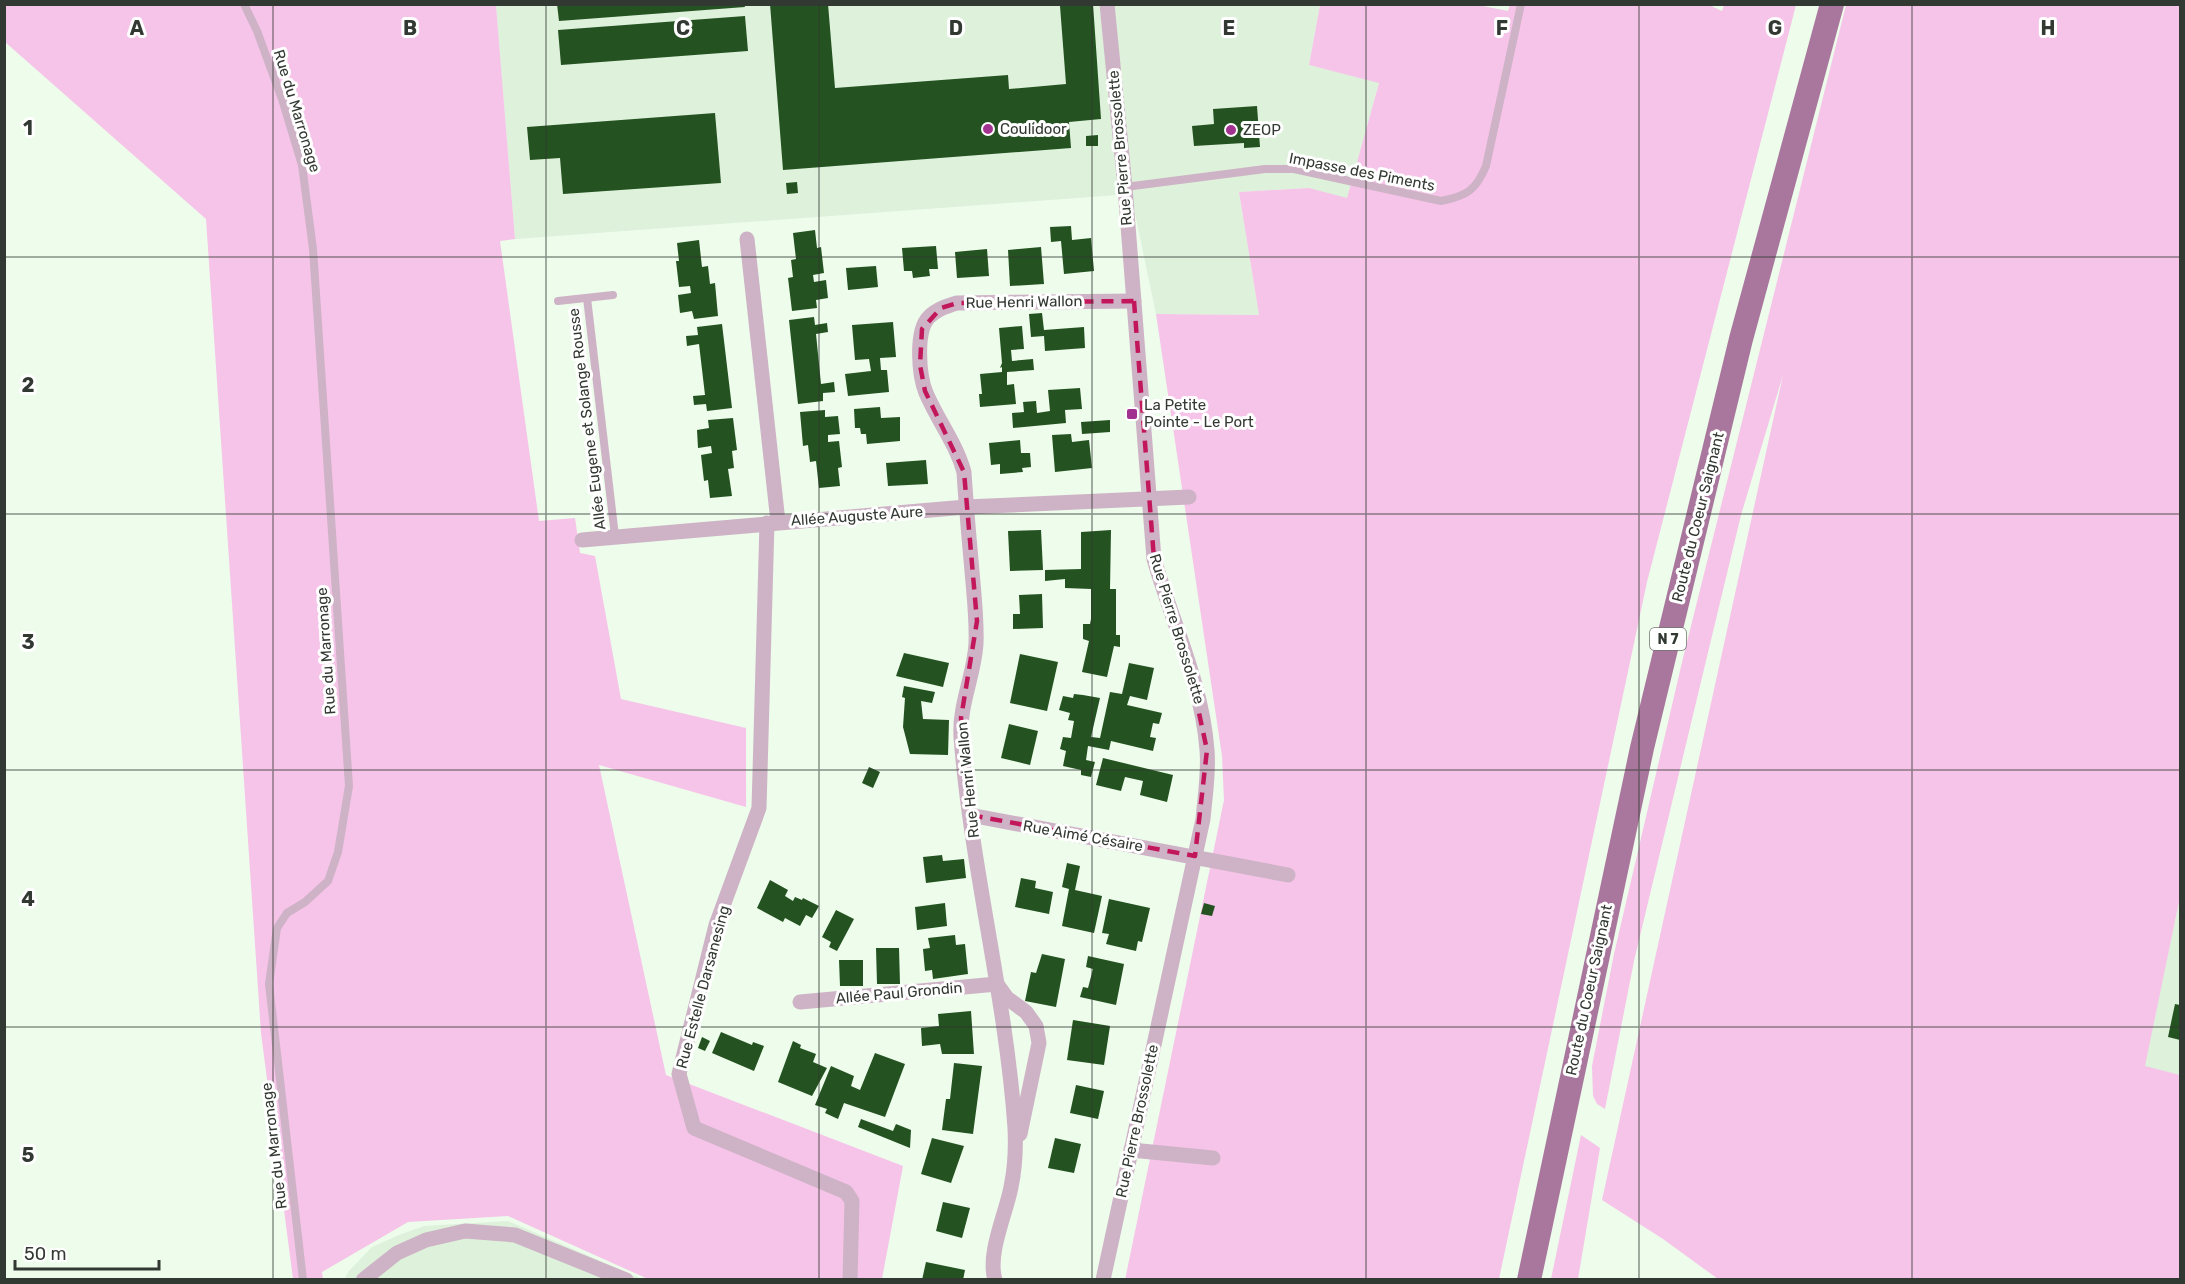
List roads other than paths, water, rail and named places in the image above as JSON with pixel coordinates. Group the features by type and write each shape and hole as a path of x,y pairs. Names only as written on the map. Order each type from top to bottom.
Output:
{"main road":[{"name":"Route du Coeur Saignant","path":"1529,1280 1566,1097 1647,726 1741,339 1832,4"}],"street":[{"name":"Rue Pierre Brossolette","path":"1103,1280 1203,819 1207,781 1207,750 1202,708 1154,559 1125,187 1107,4"},
{"name":"Allée Auguste Aure","path":"747,239 772,522 966,507 1189,497"},
{"name":"Rue Henri Wallon","path":"995,1280 992,1262 1011,1188 1015,1157 1015,1129 997,984 970,815 961,718 963,701 972,671 976,621 964,472 960,456 925,390 920,365 920,342 922,329 928,318 942,308 957,303 1134,301"},
{"path":"582,540 772,522"},
{"name":"Rue Estelle Darsanesing","path":"772,522 759,808 716,926 679,1074 694,1128 846,1192 852,1200 850,1280"},
{"name":"Rue Aimé Césaire","path":"970,815 1288,875"},
{"path":"997,984 1007,998 1026,1012 1036,1026 1039,1043 1015,1157"},
{"name":"Allée Paul Grondin","path":"800,1002 997,984"},
{"path":"1131,1150 1213,1158"},
{"path":"363,1280 398,1253 426,1240 465,1231 515,1234 626,1280"}],"lane":[{"name":"Rue du Marronage","path":"244,4 257,31 282,99 302,165 314,249 348,786 338,852 328,881 306,902 287,913 277,928 269,984 303,1280"},
{"name":"Impasse des Piments","path":"1125,187 1265,169 1294,169 1442,201 1457,198 1470,191 1480,181 1486,166 1521,4"},
{"name":"Allée Eugene et Solange Rousse","path":"558,301 613,295"},
{"name":"Allée Eugene et Solange Rousse","path":"586,298 615,536"}],"place":[{"name":"Coulidoor","path":"988,129"},
{"name":"ZEOP","path":"1231,130"},
{"name":"La Petite Pointe - Le Port","path":"1132,414"}]}
